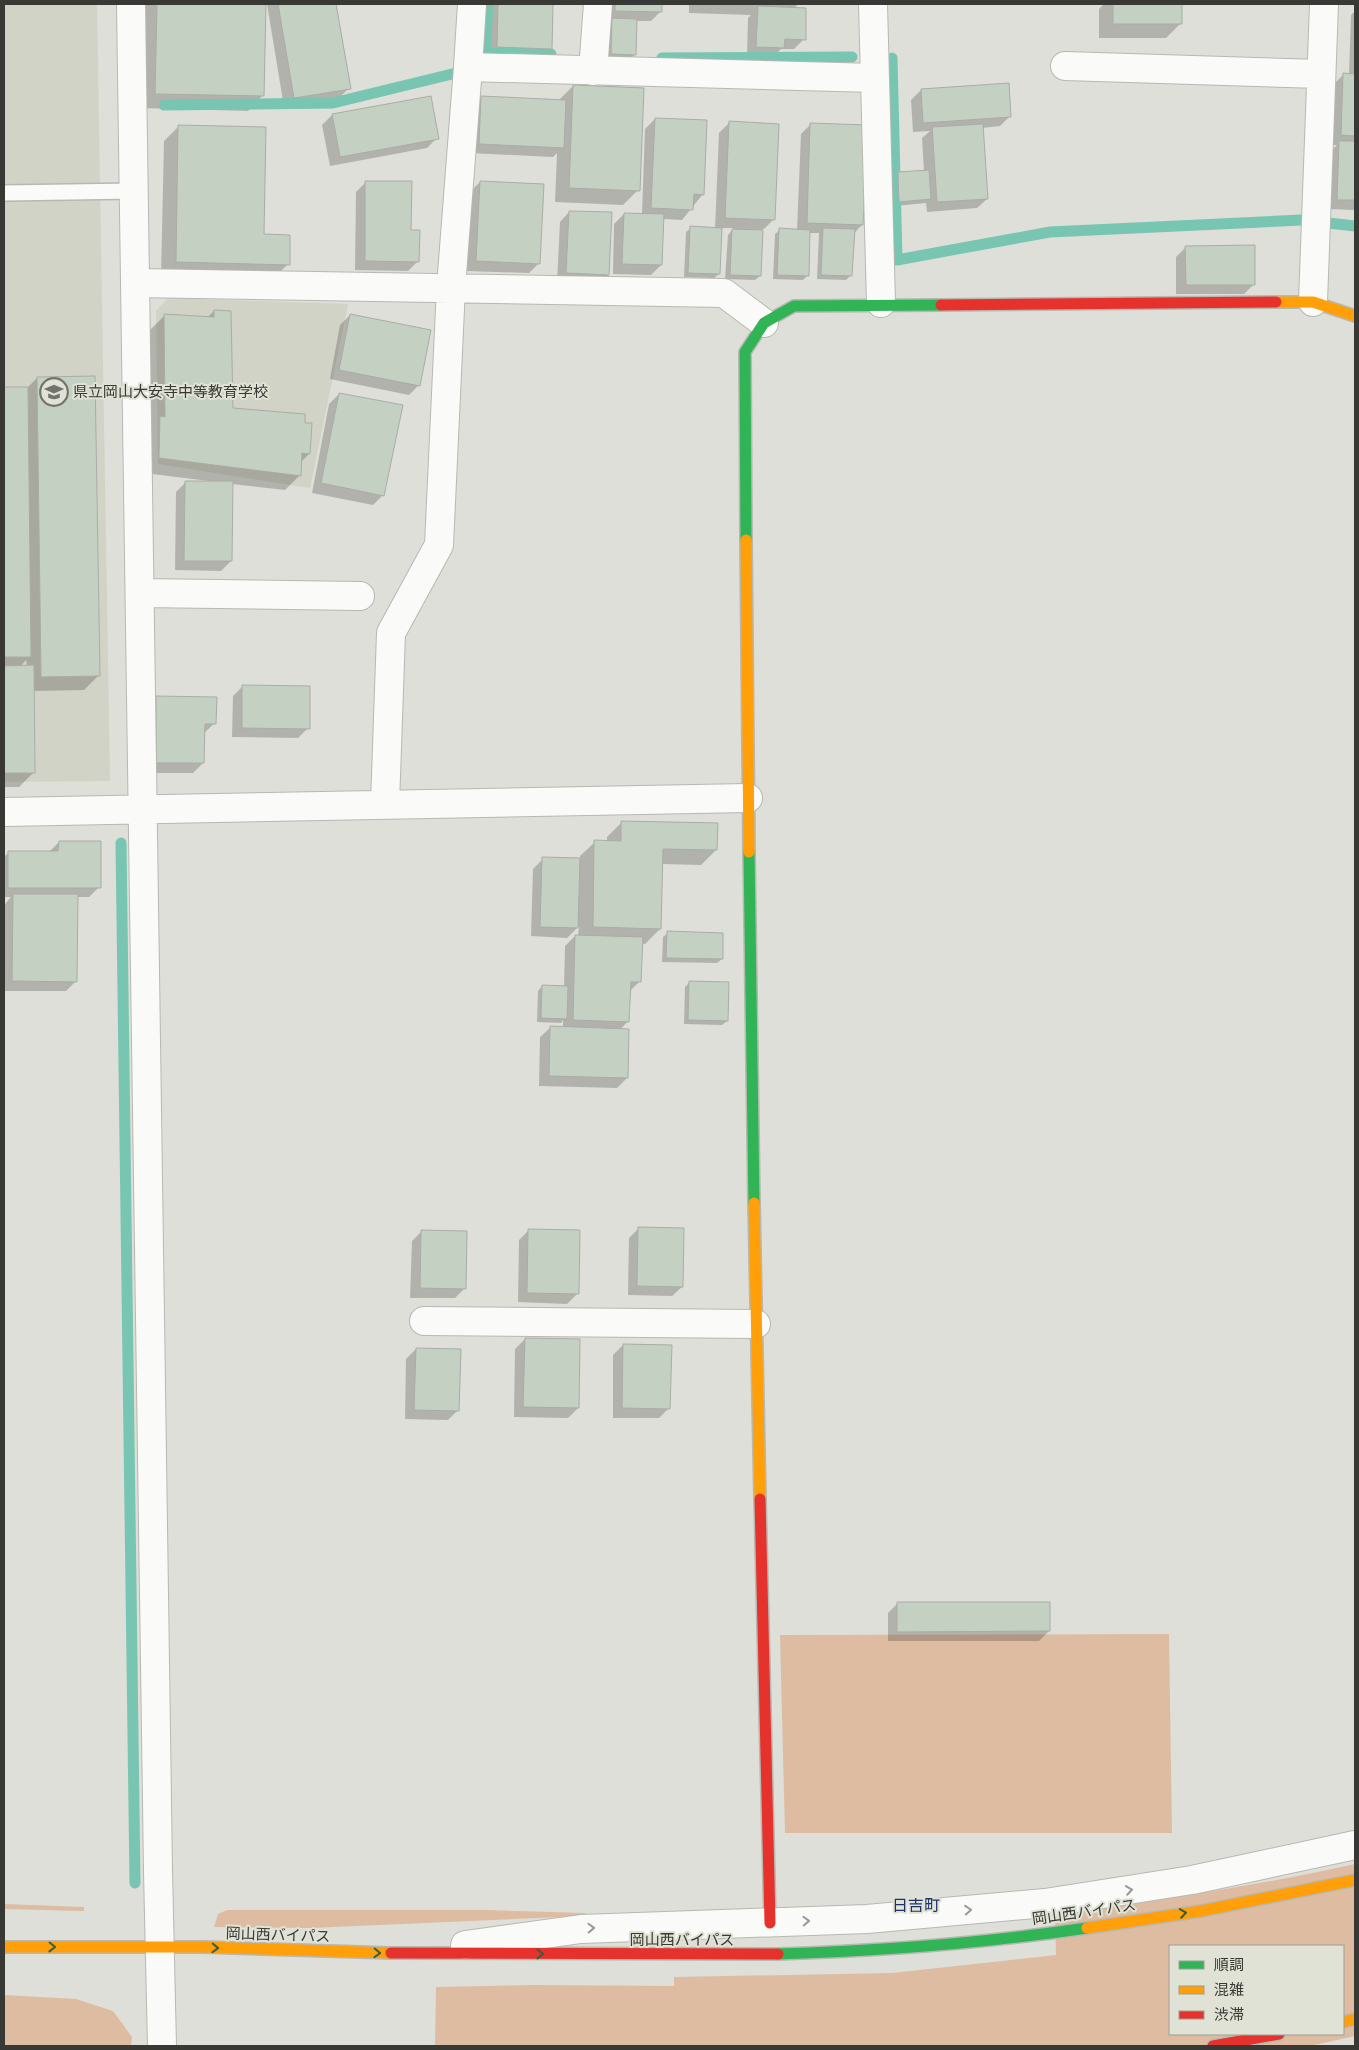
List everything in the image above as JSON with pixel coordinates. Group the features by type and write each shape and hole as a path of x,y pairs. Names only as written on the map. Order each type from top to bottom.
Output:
{"main road":[{"path":"770,1923 756,1324 748,798 745,352 764,323 794,306 1313,302 1355,316"},
{"name":"岡山西バイパス","path":"4,1947 404,1953 744,1955 870,1951 1048,1934 1201,1911 1355,1880"},
{"path":"1213,2046 1274,2035"}],"street":[{"path":"132,4 162,2046"},
{"path":"385,804 391,633 439,545 451,288 472,4"},
{"path":"593,71 598,4"},
{"path":"872,4 881,304"},
{"path":"1313,302 1324,4"},
{"path":"1066,66 1322,74"},
{"path":"468,68 875,78"},
{"path":"136,283 724,293 764,323"},
{"path":"140,594 360,596"},
{"path":"4,812 748,798"},
{"path":"424,1321 756,1324"},
{"path":"404,1953 581,1929 867,1919 1045,1903 1192,1880 1355,1845"}],"lane":[{"path":"4,193 134,191"}],"shaded area":[{"name":"県立岡山大安寺中等教育学校","path":"4,4 97,4 110,781 4,782"},
{"path":"168,298 348,304 310,488 158,464 156,311"},
{"path":"1169,1634 1172,1833 785,1833 780,1635"},
{"path":"1355,1864 1355,2036 1310,2046 435,2046 436,1987 534,1985 674,1986 674,1977 892,1973 1056,1955 1055,1915 1280,1879"},
{"path":"4,1904 84,1907 84,1911 4,1909"},
{"path":"227,1910 487,1910 585,1913 585,1916 311,1928 214,1927 218,1914"},
{"path":"4,1995 76,1999 113,2011 132,2037 131,2046 4,2046"}],"building":[{"path":"157,4 266,4 264,96 155,94"},
{"path":"278,4 336,4 351,89 294,98"},
{"path":"498,4 553,4 552,49 497,47"},
{"path":"615,4 662,4 662,12 615,11"},
{"path":"1113,4 1182,4 1182,24 1113,24"},
{"path":"758,6 806,8 806,40 785,39 784,48 756,47"},
{"path":"612,18 637,19 636,55 611,54"},
{"path":"1343,73 1355,74 1355,136 1341,135"},
{"path":"1009,83 1011,117 923,123 921,89"},
{"path":"573,85 644,88 640,191 569,188"},
{"path":"431,96 439,139 340,157 332,114"},
{"path":"481,96 566,100 564,148 479,144"},
{"path":"655,118 707,120 704,195 694,194 693,210 651,208"},
{"path":"729,121 779,124 775,220 725,218"},
{"path":"810,123 868,125 863,225 807,223"},
{"path":"983,124 988,199 937,202 932,127"},
{"path":"178,125 266,127 264,234 290,235 290,265 176,262"},
{"path":"1339,141 1355,141 1355,200 1337,200"},
{"path":"929,170 931,199 899,202 898,172"},
{"path":"365,181 412,181 411,230 420,230 419,262 365,261"},
{"path":"480,181 544,184 540,264 476,261"},
{"path":"569,211 612,212 609,275 566,273"},
{"path":"624,213 664,214 662,265 622,264"},
{"path":"690,226 722,228 720,274 688,273"},
{"path":"779,228 810,230 809,276 777,275"},
{"path":"823,228 855,229 852,276 821,275"},
{"path":"732,229 763,230 761,276 730,275"},
{"path":"1255,245 1255,285 1186,285 1185,246"},
{"path":"214,310 231,311 233,408 305,414 305,423 312,423 310,454 302,453 301,476 159,458 160,416 165,417 164,314 214,317"},
{"path":"350,314 431,330 420,386 339,370"},
{"path":"95,376 100,676 41,677 37,377"},
{"path":"4,387 28,387 31,657 4,657"},
{"path":"339,393 403,405 384,496 321,483"},
{"path":"185,481 233,481 232,561 184,561"},
{"path":"34,665 35,773 4,773 4,666"},
{"path":"242,685 310,686 310,729 242,728"},
{"path":"156,696 217,697 216,724 205,724 204,763 156,763"},
{"path":"621,821 718,823 717,850 663,849 661,929 593,927 594,840 621,841"},
{"path":"59,841 101,841 101,888 8,888 8,851 58,851"},
{"path":"542,857 580,858 578,928 540,927"},
{"path":"13,894 78,894 77,982 12,981"},
{"path":"667,931 723,933 723,959 666,958"},
{"path":"575,935 643,937 641,982 631,982 629,1022 573,1020"},
{"path":"689,981 729,982 728,1021 688,1020"},
{"path":"542,985 568,986 567,1019 541,1018"},
{"path":"550,1026 629,1029 628,1078 549,1076"},
{"path":"638,1227 684,1228 683,1287 637,1286"},
{"path":"528,1229 580,1230 579,1294 527,1293"},
{"path":"421,1230 467,1231 466,1289 420,1288"},
{"path":"525,1338 580,1339 579,1408 523,1407"},
{"path":"623,1344 672,1345 670,1409 622,1408"},
{"path":"416,1348 461,1349 459,1411 414,1410"},
{"path":"897,1602 1050,1602 1050,1631 897,1632"}],"waterway":[{"path":"488,4 485,53 551,54"},
{"path":"662,58 852,57"},
{"path":"892,58 897,260 1050,232 1301,220"},
{"path":"164,105 333,103 452,74"},
{"path":"1328,223 1355,226"},
{"path":"121,843 135,1883"}],"traffic: fast":[{"path":"746,540 745,352 764,323 794,306 941,305"},
{"path":"749,852 754,1203"},
{"path":"778,1954 933,1945 1087,1928"}],"traffic: slow":[{"path":"1276,302 1313,302 1355,316"},
{"path":"746,540 749,852"},
{"path":"754,1203 760,1499"},
{"path":"1087,1928 1201,1911 1355,1880"},
{"path":"4,1947 203,1947 391,1953"},
{"path":"1344,2022 1355,2019"}],"traffic: jam":[{"path":"941,305 1276,302"},
{"path":"760,1499 770,1923"},
{"path":"391,1953 778,1954"},
{"path":"1213,2046 1274,2035"}],"place":[{"name":"県立岡山大安寺中等教育学校","path":"54,392"}],"district":[{"name":"日吉町","path":"916,1905"}]}
